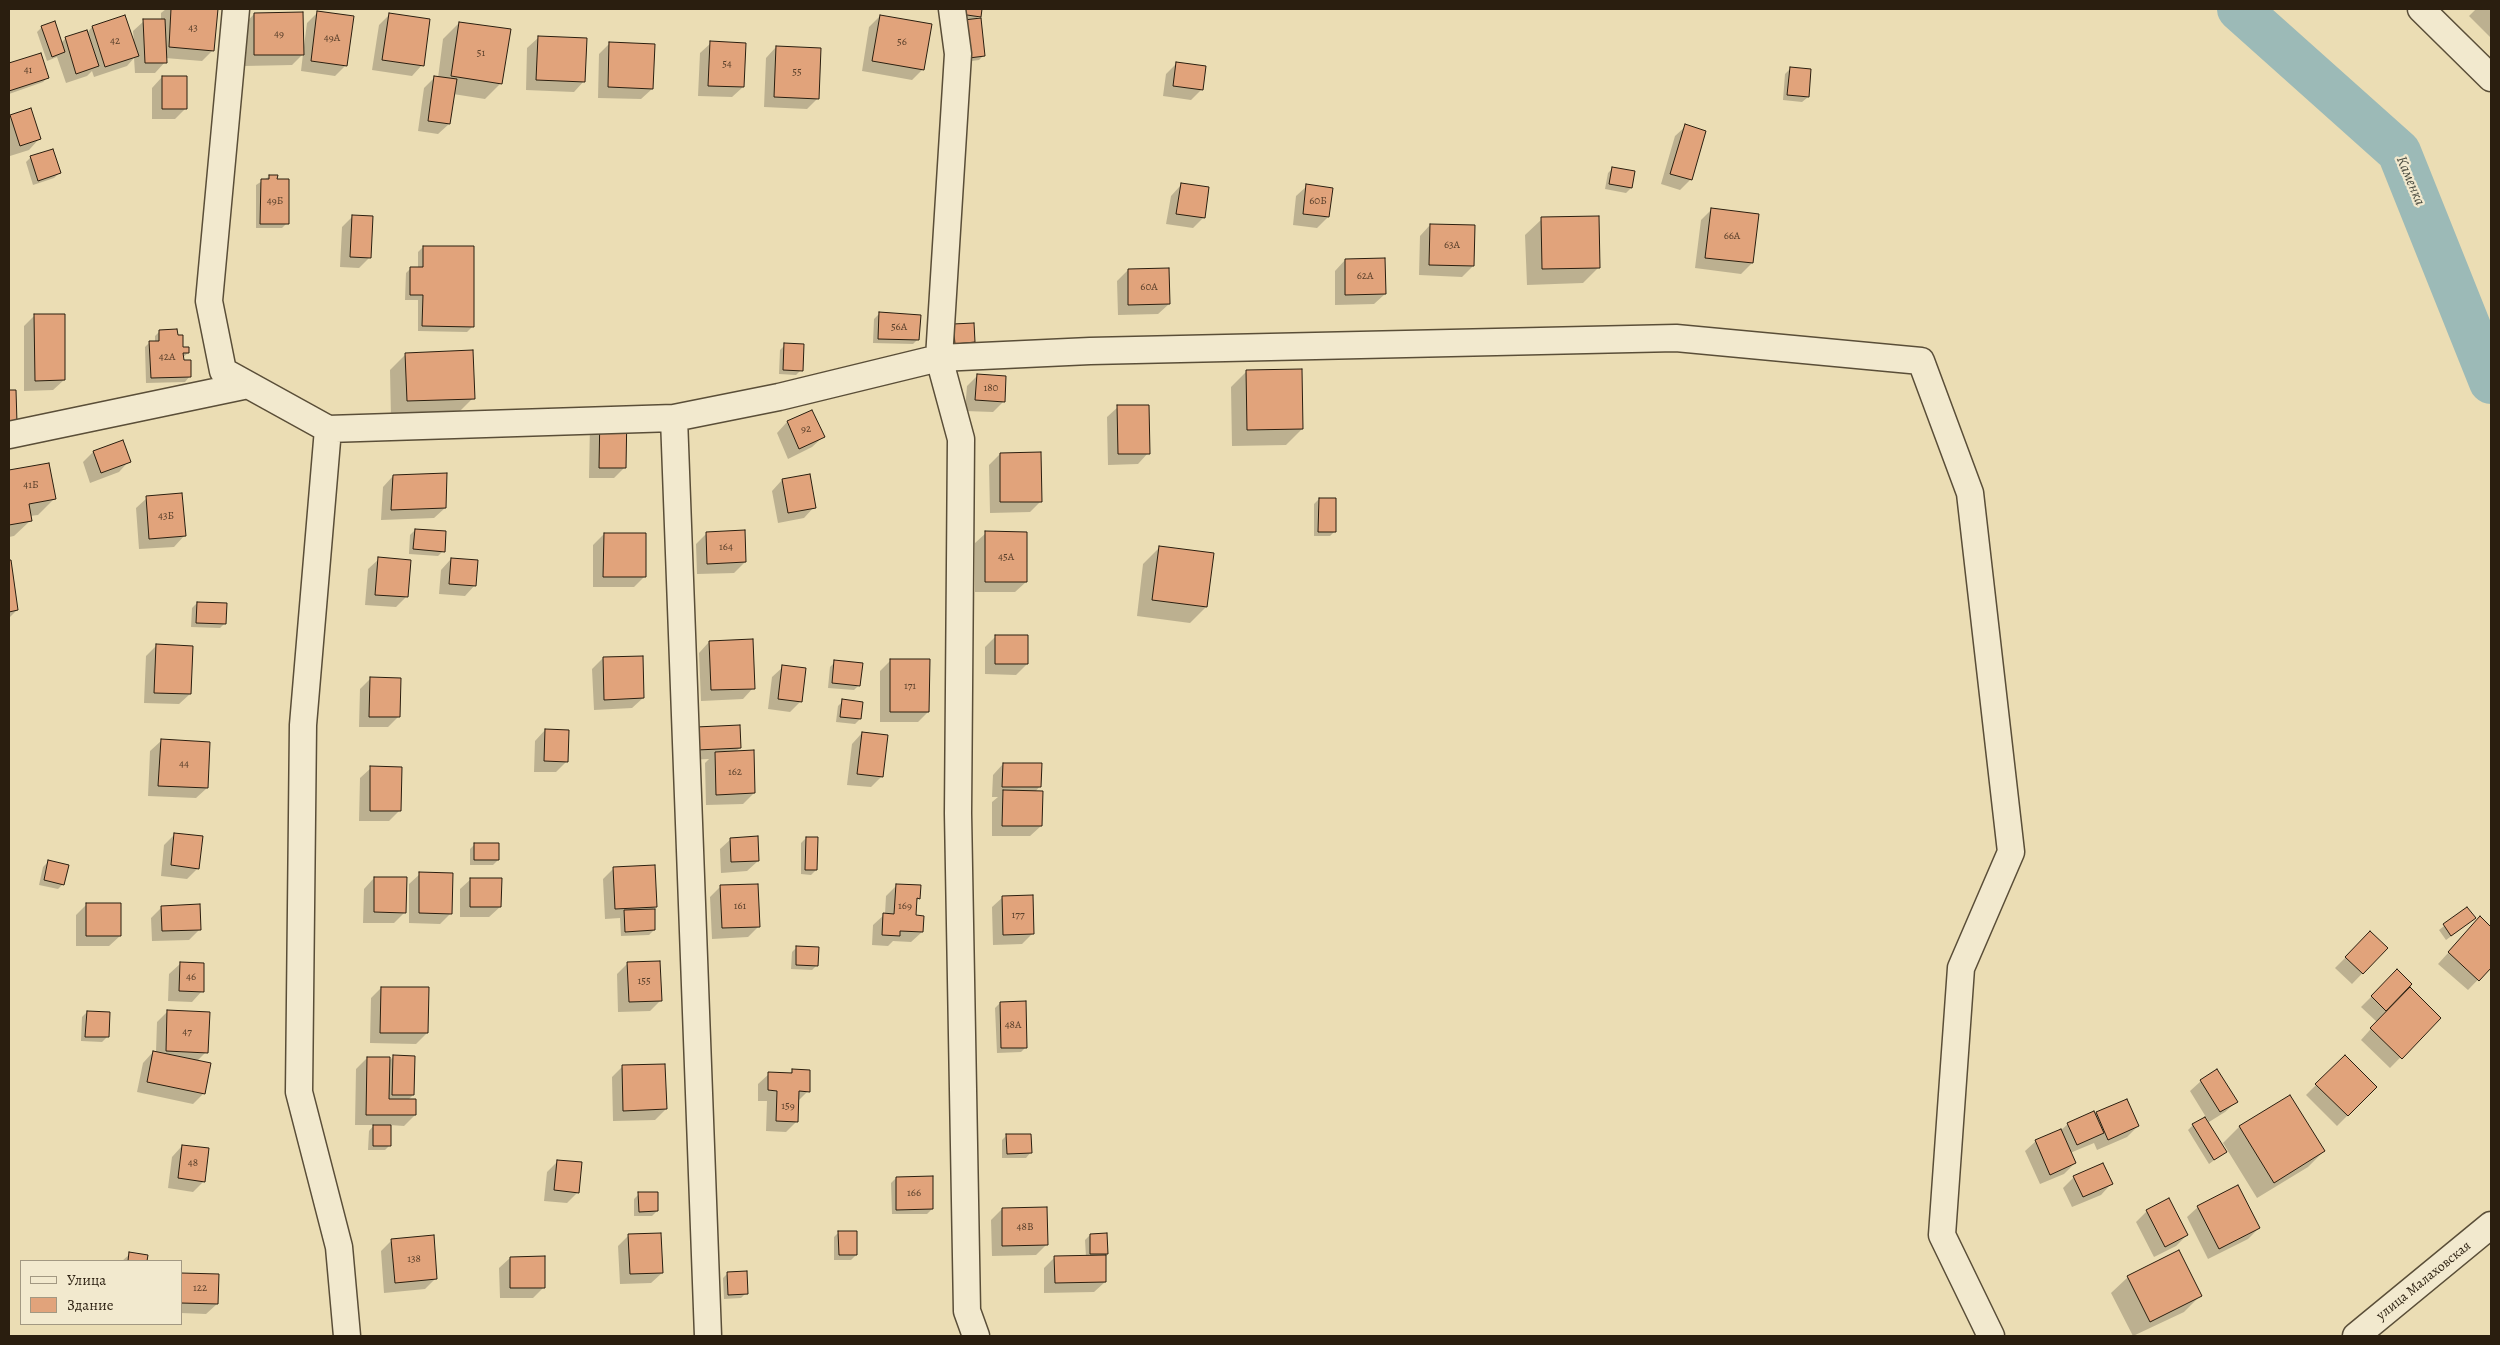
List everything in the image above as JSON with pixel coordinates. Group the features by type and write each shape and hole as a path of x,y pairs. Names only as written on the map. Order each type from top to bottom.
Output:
{"street":[{"path":"236,9 209,301 223,371 328,429 674,418 779,397 939,358 1090,351 1676,338 1921,361 1970,493 2011,852 1960,968 1942,1235 1991,1336"},
{"path":"952,9 958,54 939,358 961,439 958,823 967,1311 976,1336"},
{"path":"2421,9 2491,78"},
{"path":"9,435 248,385"},
{"path":"674,418 708,1336"},
{"path":"328,429 303,725 299,1092 339,1247 347,1336"},
{"name":"улица Малаховская","path":"2356,1336 2491,1225"}],"building":[{"path":"171,9 218,9 214,51 169,47"},
{"path":"961,9 982,9 981,17 960,14"},
{"path":"317,11 354,16 347,66 311,61"},
{"path":"303,12 304,55 254,55 254,13"},
{"path":"389,13 430,19 424,66 382,60"},
{"path":"125,15 139,56 105,67 92,26"},
{"path":"880,15 932,24 924,70 872,61"},
{"path":"981,18 985,56 969,58 964,20"},
{"path":"143,19 165,19 167,63 145,63"},
{"path":"55,21 65,52 52,57 41,26"},
{"path":"459,22 511,29 502,84 451,76"},
{"path":"87,30 99,66 76,74 65,37"},
{"path":"538,36 587,38 585,82 536,80"},
{"path":"710,41 746,43 744,87 708,86"},
{"path":"609,42 655,44 653,89 608,87"},
{"path":"776,46 821,48 819,99 774,97"},
{"path":"41,53 49,78 9,91 9,63"},
{"path":"1176,62 1206,66 1203,90 1173,86"},
{"path":"1790,67 1811,69 1809,97 1787,95"},
{"path":"162,76 187,76 187,109 162,109"},
{"path":"434,76 457,79 450,124 428,121"},
{"path":"31,108 41,139 20,146 10,115"},
{"path":"1685,124 1706,131 1692,180 1670,174"},
{"path":"53,149 61,173 38,181 30,156"},
{"path":"1612,167 1635,171 1632,188 1609,184"},
{"path":"269,175 278,175 277,179 289,179 289,224 260,224 261,179 269,179"},
{"path":"1181,183 1209,187 1205,218 1176,214"},
{"path":"1306,184 1333,188 1329,217 1303,214"},
{"path":"1711,208 1759,214 1753,263 1705,258"},
{"path":"352,215 373,216 371,258 350,257"},
{"path":"1599,216 1600,268 1542,269 1541,217"},
{"path":"1430,224 1475,225 1474,266 1429,265"},
{"path":"423,246 474,246 474,327 422,326 423,295 410,295 410,267 423,267"},
{"path":"1385,258 1386,294 1345,295 1345,259"},
{"path":"1169,268 1170,304 1128,305 1128,269"},
{"path":"879,312 921,315 919,340 878,339"},
{"path":"34,314 65,314 65,380 35,381"},
{"path":"974,323 975,342 955,344 953,324"},
{"path":"177,329 178,335 183,335 183,347 189,347 189,353 183,353 184,360 191,360 191,377 151,378 149,341 159,341 159,330"},
{"path":"784,343 804,344 803,371 783,370"},
{"path":"473,350 475,399 407,401 405,353"},
{"path":"1302,369 1303,429 1247,430 1246,370"},
{"path":"977,374 1006,376 1005,402 975,400"},
{"path":"9,390 16,390 17,423 9,423"},
{"path":"1117,405 1149,405 1150,454 1118,454"},
{"path":"627,410 626,468 599,468 600,411"},
{"path":"812,410 825,437 799,449 787,421"},
{"path":"123,440 131,462 101,473 93,451"},
{"path":"1041,452 1042,502 1000,502 1000,453"},
{"path":"49,463 56,499 29,504 32,521 9,525 9,470"},
{"path":"447,473 446,508 391,510 393,475"},
{"path":"810,474 816,508 788,513 782,479"},
{"path":"182,493 186,536 149,539 146,496"},
{"path":"1319,498 1336,498 1336,532 1318,532"},
{"path":"415,529 446,531 445,552 413,549"},
{"path":"745,530 746,562 707,564 706,532"},
{"path":"985,531 1027,532 1027,582 985,582"},
{"path":"604,533 646,533 646,577 603,577"},
{"path":"1159,546 1214,553 1207,607 1152,600"},
{"path":"378,557 411,560 408,597 375,595"},
{"path":"451,558 478,560 476,586 449,584"},
{"path":"9,560 11,560 18,610 9,612"},
{"path":"197,602 227,603 226,624 196,623"},
{"path":"995,635 1028,635 1028,664 995,664"},
{"path":"753,639 755,689 711,690 709,641"},
{"path":"156,644 193,646 191,694 154,693"},
{"path":"643,656 644,698 604,700 603,657"},
{"path":"890,659 930,659 929,712 890,712"},
{"path":"834,660 863,663 860,686 832,683"},
{"path":"782,665 806,668 802,702 778,699"},
{"path":"370,677 401,678 400,717 369,717"},
{"path":"842,699 863,702 861,719 840,717"},
{"path":"740,725 741,748 697,750 696,727"},
{"path":"545,729 569,730 568,762 544,761"},
{"path":"862,732 888,735 883,777 857,774"},
{"path":"161,739 210,742 208,788 158,786"},
{"path":"754,750 755,793 716,795 715,752"},
{"path":"1003,763 1042,763 1041,787 1002,787"},
{"path":"370,766 402,767 401,811 370,811"},
{"path":"1003,790 1043,791 1042,826 1002,826"},
{"path":"174,833 203,836 199,869 171,865"},
{"path":"758,836 759,861 731,862 730,838"},
{"path":"806,837 818,837 817,870 805,870"},
{"path":"474,843 499,843 499,860 474,860"},
{"path":"48,860 69,865 64,885 44,880"},
{"path":"655,865 657,907 615,909 613,867"},
{"path":"419,872 453,873 452,914 419,913"},
{"path":"374,877 407,877 406,913 374,912"},
{"path":"470,878 502,878 501,907 470,907"},
{"path":"758,884 760,927 722,928 720,885"},
{"path":"896,884 921,885 920,899 917,898 916,915 924,916 923,932 900,931 900,936 882,935 883,913 894,914"},
{"path":"1033,895 1034,934 1003,935 1002,896"},
{"path":"86,903 121,903 121,936 86,936"},
{"path":"200,904 201,930 162,931 161,906"},
{"path":"2467,907 2476,918 2451,936 2443,924"},
{"path":"655,909 655,930 625,932 624,910"},
{"path":"2480,916 2491,927 2491,968 2479,981 2448,952"},
{"path":"2370,931 2388,948 2363,974 2345,957"},
{"path":"796,946 819,947 818,966 796,965"},
{"path":"660,961 662,1001 629,1002 627,962"},
{"path":"180,962 204,963 204,992 179,991"},
{"path":"2397,969 2412,984 2386,1011 2371,996"},
{"path":"381,987 429,987 428,1033 380,1033"},
{"path":"2410,987 2441,1018 2402,1059 2370,1028"},
{"path":"1026,1001 1027,1048 1001,1048 1000,1002"},
{"path":"167,1010 210,1012 208,1053 166,1051"},
{"path":"87,1011 110,1012 109,1037 85,1037"},
{"path":"153,1051 211,1063 205,1094 147,1082"},
{"path":"393,1055 415,1056 414,1095 392,1095"},
{"path":"2345,1055 2377,1087 2348,1116 2315,1084"},
{"path":"367,1057 390,1057 389,1099 416,1099 416,1115 366,1115"},
{"path":"665,1064 667,1109 623,1111 622,1065"},
{"path":"792,1069 810,1070 810,1092 799,1091 798,1122 776,1121 777,1091 768,1090 768,1072 792,1073"},
{"path":"2217,1069 2238,1102 2220,1112 2200,1080"},
{"path":"2290,1095 2325,1151 2274,1183 2239,1126"},
{"path":"2127,1099 2139,1126 2108,1140 2096,1112"},
{"path":"2094,1111 2104,1133 2077,1145 2067,1123"},
{"path":"2205,1117 2227,1152 2214,1160 2192,1124"},
{"path":"373,1125 391,1125 391,1146 373,1146"},
{"path":"2061,1129 2076,1163 2050,1175 2035,1140"},
{"path":"1006,1134 1031,1134 1032,1153 1007,1154"},
{"path":"182,1145 209,1148 205,1182 178,1178"},
{"path":"557,1160 582,1162 579,1193 554,1190"},
{"path":"2103,1163 2113,1184 2083,1197 2073,1176"},
{"path":"933,1176 933,1209 896,1210 896,1177"},
{"path":"2238,1185 2260,1228 2219,1249 2197,1206"},
{"path":"638,1192 658,1192 658,1211 639,1212"},
{"path":"2169,1198 2188,1235 2165,1247 2146,1210"},
{"path":"1047,1207 1048,1245 1002,1246 1002,1208"},
{"path":"838,1231 857,1231 857,1255 839,1255"},
{"path":"661,1233 663,1273 630,1274 628,1234"},
{"path":"1107,1233 1108,1254 1090,1254 1090,1234"},
{"path":"434,1235 437,1279 395,1283 391,1239"},
{"path":"2179,1250 2202,1296 2150,1322 2127,1276"},
{"path":"129,1252 148,1255 147,1260 128,1260"},
{"path":"1106,1255 1106,1282 1055,1283 1054,1256"},
{"path":"545,1256 545,1288 510,1288 510,1257"},
{"path":"747,1271 748,1294 728,1295 727,1272"},
{"path":"182,1273 219,1274 218,1304 182,1303"}],"waterway":[{"name":"Каменка","path":"2239,9 2399,152 2491,382"}]}
